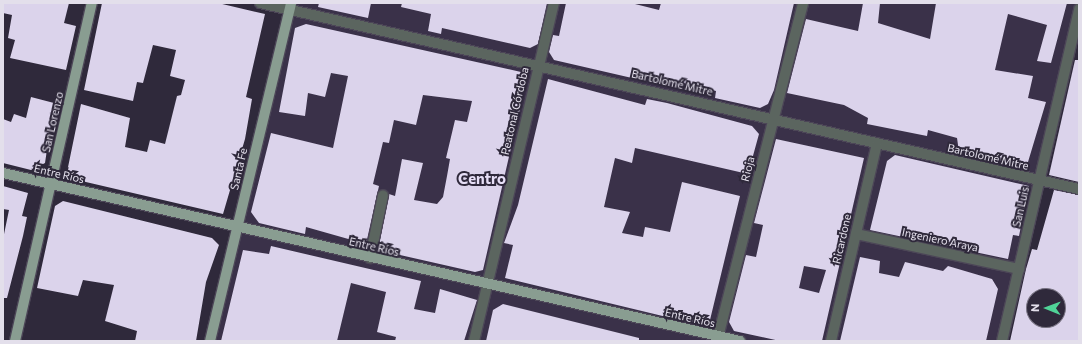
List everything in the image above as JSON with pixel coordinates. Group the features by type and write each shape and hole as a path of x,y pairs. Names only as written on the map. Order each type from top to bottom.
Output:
{"main road":[{"name":"San Lorenzo","path":"16,341 92,3"},
{"name":"Santa Fe","path":"210,341 290,7"},
{"name":"Entre Ríos","path":"3,173 717,339 740,341"}],"street":[{"name":"Bartolomé Mitre","path":"260,3 290,7 538,66 1079,189"},
{"name":"Peatonal Córdoba","path":"474,341 554,3"},
{"name":"Rioja","path":"717,339 772,119 803,3"},
{"name":"San Luis","path":"1002,341 1079,9"},
{"name":"Ricardone","path":"831,341 877,143"},
{"path":"370,258 384,196"},
{"name":"Ingeniero Araya","path":"856,234 1019,269"}],"shaded area":[{"path":"291,3 1079,3 1079,9 1002,341 210,341"}],"building":[{"path":"3,3 69,3 64,23 76,26 66,70 10,58 15,40 8,38 12,15 3,13"},
{"path":"102,3 218,3 265,14 246,97 252,99 245,139 223,214 73,179 67,172 81,104 130,118 125,147 147,152 150,140 165,144 177,96 181,95 185,80 170,76 176,50 153,45 143,83 137,82 133,101 84,90"},
{"path":"319,3 371,3 368,18 318,7"},
{"path":"402,3 547,3 538,44 530,48 442,28 441,34 428,31 431,14 401,7"},
{"path":"566,3 631,3 659,10 661,3 794,3 774,90 768,104 760,108 715,98 716,91 634,71 632,78 554,60 549,52 553,35 559,36"},
{"path":"863,3 880,3 878,23 930,39 936,3 1067,3 1051,63 1037,61 1047,25 1008,14 995,70 1033,76 1028,98 1046,102 1028,162 1019,165 959,152 957,138 928,130 927,136 867,124 868,118 844,105 787,93 806,19 858,31"},
{"path":"306,24 521,72 519,100 522,100 483,270 475,272 378,250 389,194 395,196 402,159 423,163 414,200 437,204 443,197 450,159 446,158 455,120 467,122 472,101 423,95 416,125 394,120 389,143 383,142 373,184 379,186 366,244 306,227 305,234 259,223 251,212 271,133 333,148 348,76 331,73 325,97 308,93 305,116 279,112 295,28"},
{"path":"1075,60 1079,60 1079,182 1049,175"},
{"path":"548,79 645,105 647,99 667,103 752,126 759,134 748,174 635,148 632,163 615,158 604,207 630,212 622,233 643,237 645,227 670,232 682,182 740,196 710,320 700,325 505,278 513,245 504,243 518,205"},
{"path":"31,97 54,103 45,163 31,170 3,163 3,119 11,122 14,114 26,118"},
{"path":"776,139 864,158 822,341 780,341 734,331 729,322 746,255 756,257 763,225 754,223","holes":["804,266 826,270 819,293 799,288"]},
{"path":"895,155 1029,186 1019,236 1013,235 1008,259 870,230 887,161"},
{"path":"3,186 28,193 22,216 27,217 7,298 3,298 3,239 9,210 3,209"},
{"path":"1054,190 1079,195 1079,341 1010,341 1032,249 1037,250"},
{"path":"63,201 212,238 219,245 206,282 196,341 135,341 137,331 105,321 114,285 83,280 78,296 37,288 55,206"},
{"path":"271,246 421,281 414,309 435,313 440,289 477,300 464,341 395,341 396,337 377,332 386,292 351,283 337,341 221,341 243,250 269,254"},
{"path":"860,257 880,261 879,273 899,277 905,262 943,271 948,266 992,279 998,289 986,341 840,341"},
{"path":"503,304 639,338 639,341 486,341 493,310"}],"district":[{"name":"Centro","path":"482,179"}]}
